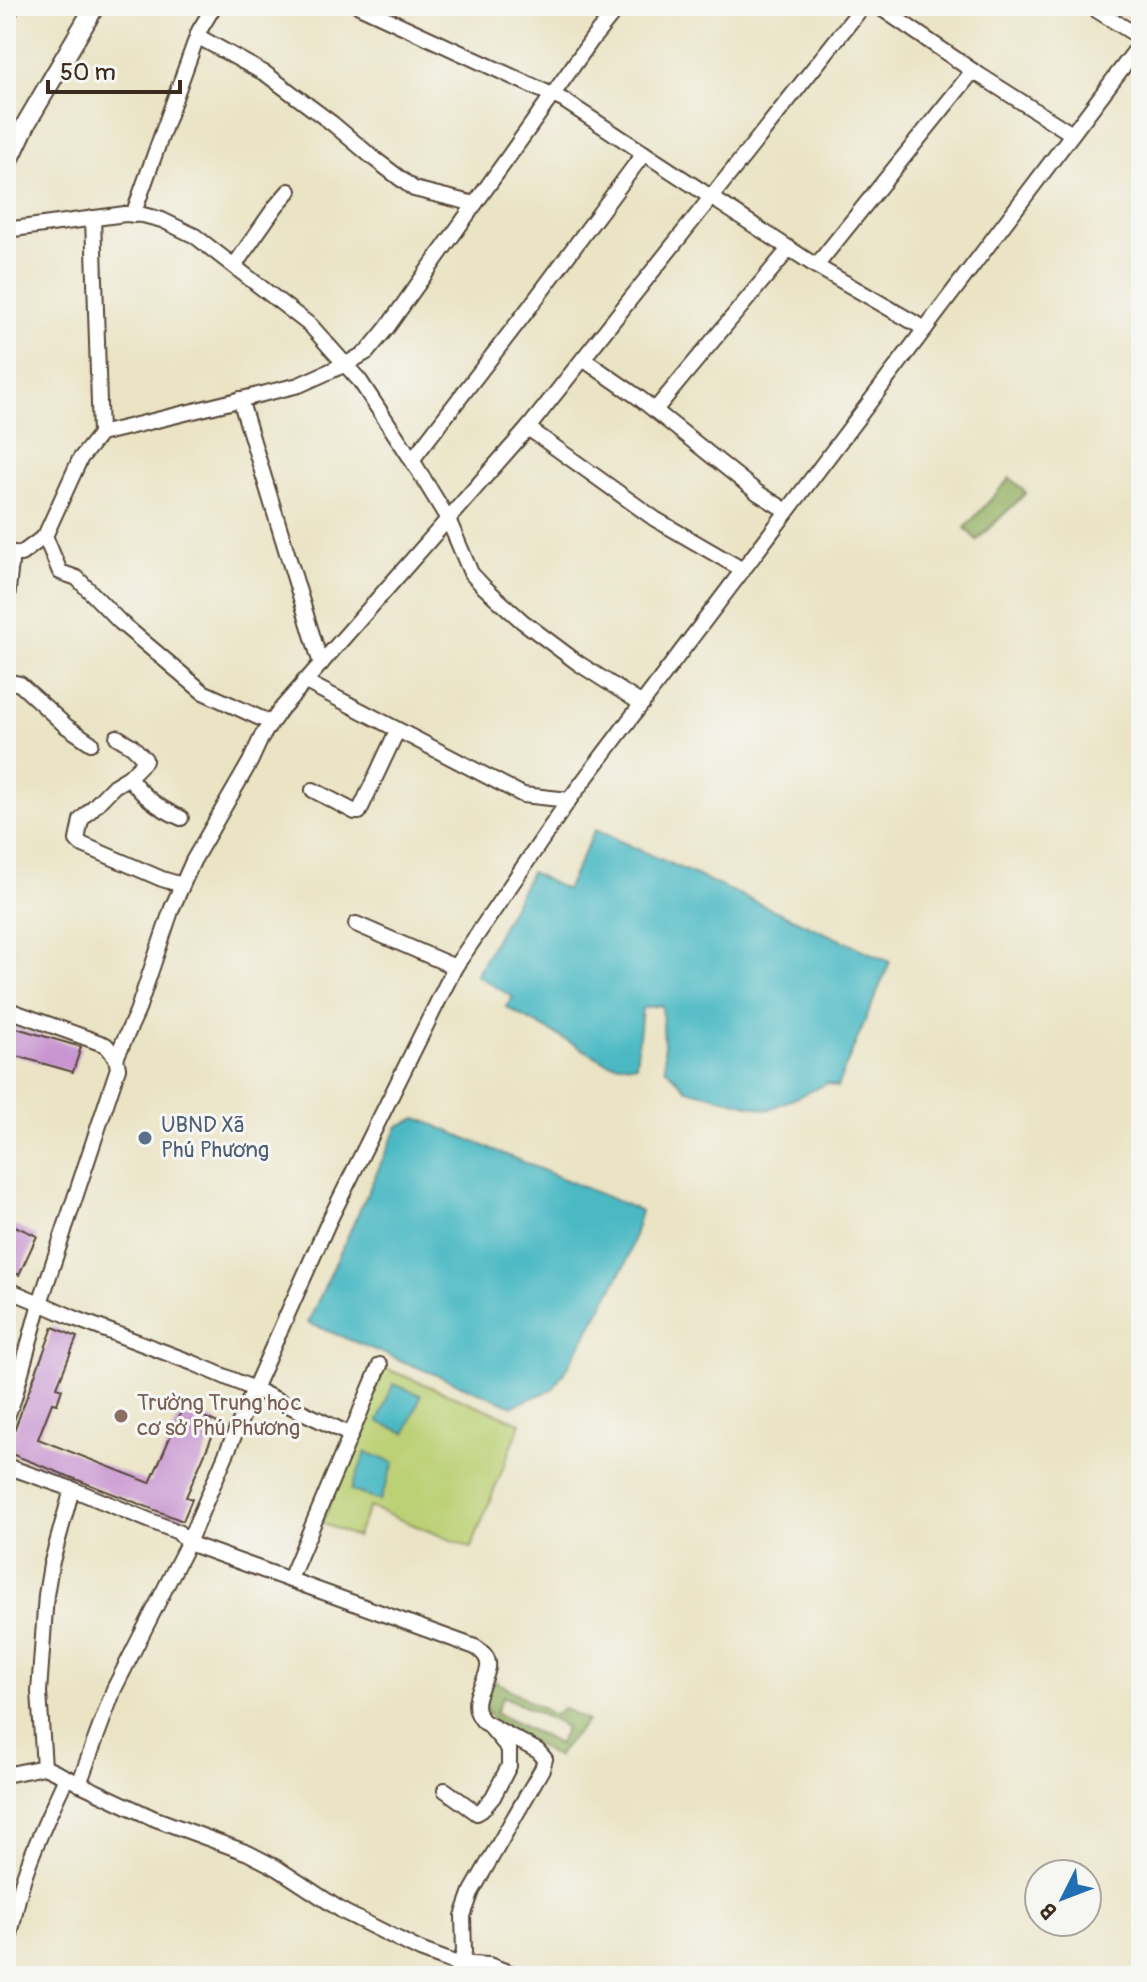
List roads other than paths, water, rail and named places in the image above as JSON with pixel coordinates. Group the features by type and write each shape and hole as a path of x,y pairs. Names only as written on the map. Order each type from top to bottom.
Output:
{"main road":[{"path":"6,12 9,6"}],"street":[{"path":"6,167 27,122 95,6"},
{"path":"133,215 197,36 214,6"},
{"path":"359,6 553,96 816,266 925,329"},
{"path":"6,608 9,552 21,554 45,536 80,459 100,434 299,385 367,352 619,6"},
{"path":"116,1058 137,1012 172,908 193,861 271,723 304,681 528,428 863,6"},
{"path":"878,6 1072,134"},
{"path":"6,1951 30,1861 73,1781 114,1689 188,1543 328,1223 455,967 569,800 1141,41 1090,6"},
{"path":"197,36 266,74 414,189 475,204"},
{"path":"816,266 973,71"},
{"path":"412,460 644,153"},
{"path":"234,266 289,191"},
{"path":"6,230 133,215 162,220 195,236 311,326 360,381 448,519 471,573 484,587 522,621 578,663 642,704"},
{"path":"93,218 100,434"},
{"path":"655,410 789,249"},
{"path":"583,359 655,410 758,493 787,511"},
{"path":"240,399 321,664"},
{"path":"528,428 655,519 743,570"},
{"path":"45,536 60,572 77,578 120,622 174,669 203,692 271,723"},
{"path":"6,681 20,684 66,726 91,743"},
{"path":"304,681 523,795 569,800"},
{"path":"313,790 359,812 397,731"},
{"path":"117,737 145,759 140,769 114,786 81,820 77,840 182,885"},
{"path":"129,777 149,800 181,818"},
{"path":"356,924 455,967"},
{"path":"6,1009 106,1045 116,1058 118,1068 40,1303 6,1419"},
{"path":"6,1289 193,1363 351,1435"},
{"path":"290,1579 380,1365"},
{"path":"6,1466 178,1532 188,1543 480,1650 489,1659 476,1709 484,1722 538,1751 545,1759 472,1891 463,1916 464,1951 459,1970"},
{"path":"44,1767 39,1692 46,1595 72,1489"},
{"path":"445,1790 477,1813 493,1797 509,1766 509,1749 489,1725"},
{"path":"6,1773 44,1767 153,1818 248,1853 277,1868 344,1912 420,1950 455,1963 459,1970"},
{"path":"459,1970 489,1965 518,1976"}],"water":[{"path":"595,830 890,962 837,1087 828,1083 768,1110 687,1089 665,1068 662,1005 642,1008 636,1065 608,1063 506,1007 513,997 476,975 531,872 566,890"},
{"path":"417,1118 641,1211 626,1263 553,1389 513,1406 308,1323 398,1126"},
{"path":"393,1384 421,1395 406,1433 378,1422"},
{"path":"366,1452 394,1463 380,1501 351,1490"}],"place":[{"name":"UBND Xã Phú Phương","path":"145,1138"},
{"name":"Trường Trung học cơ sở Phú Phương","path":"121,1416"}]}
